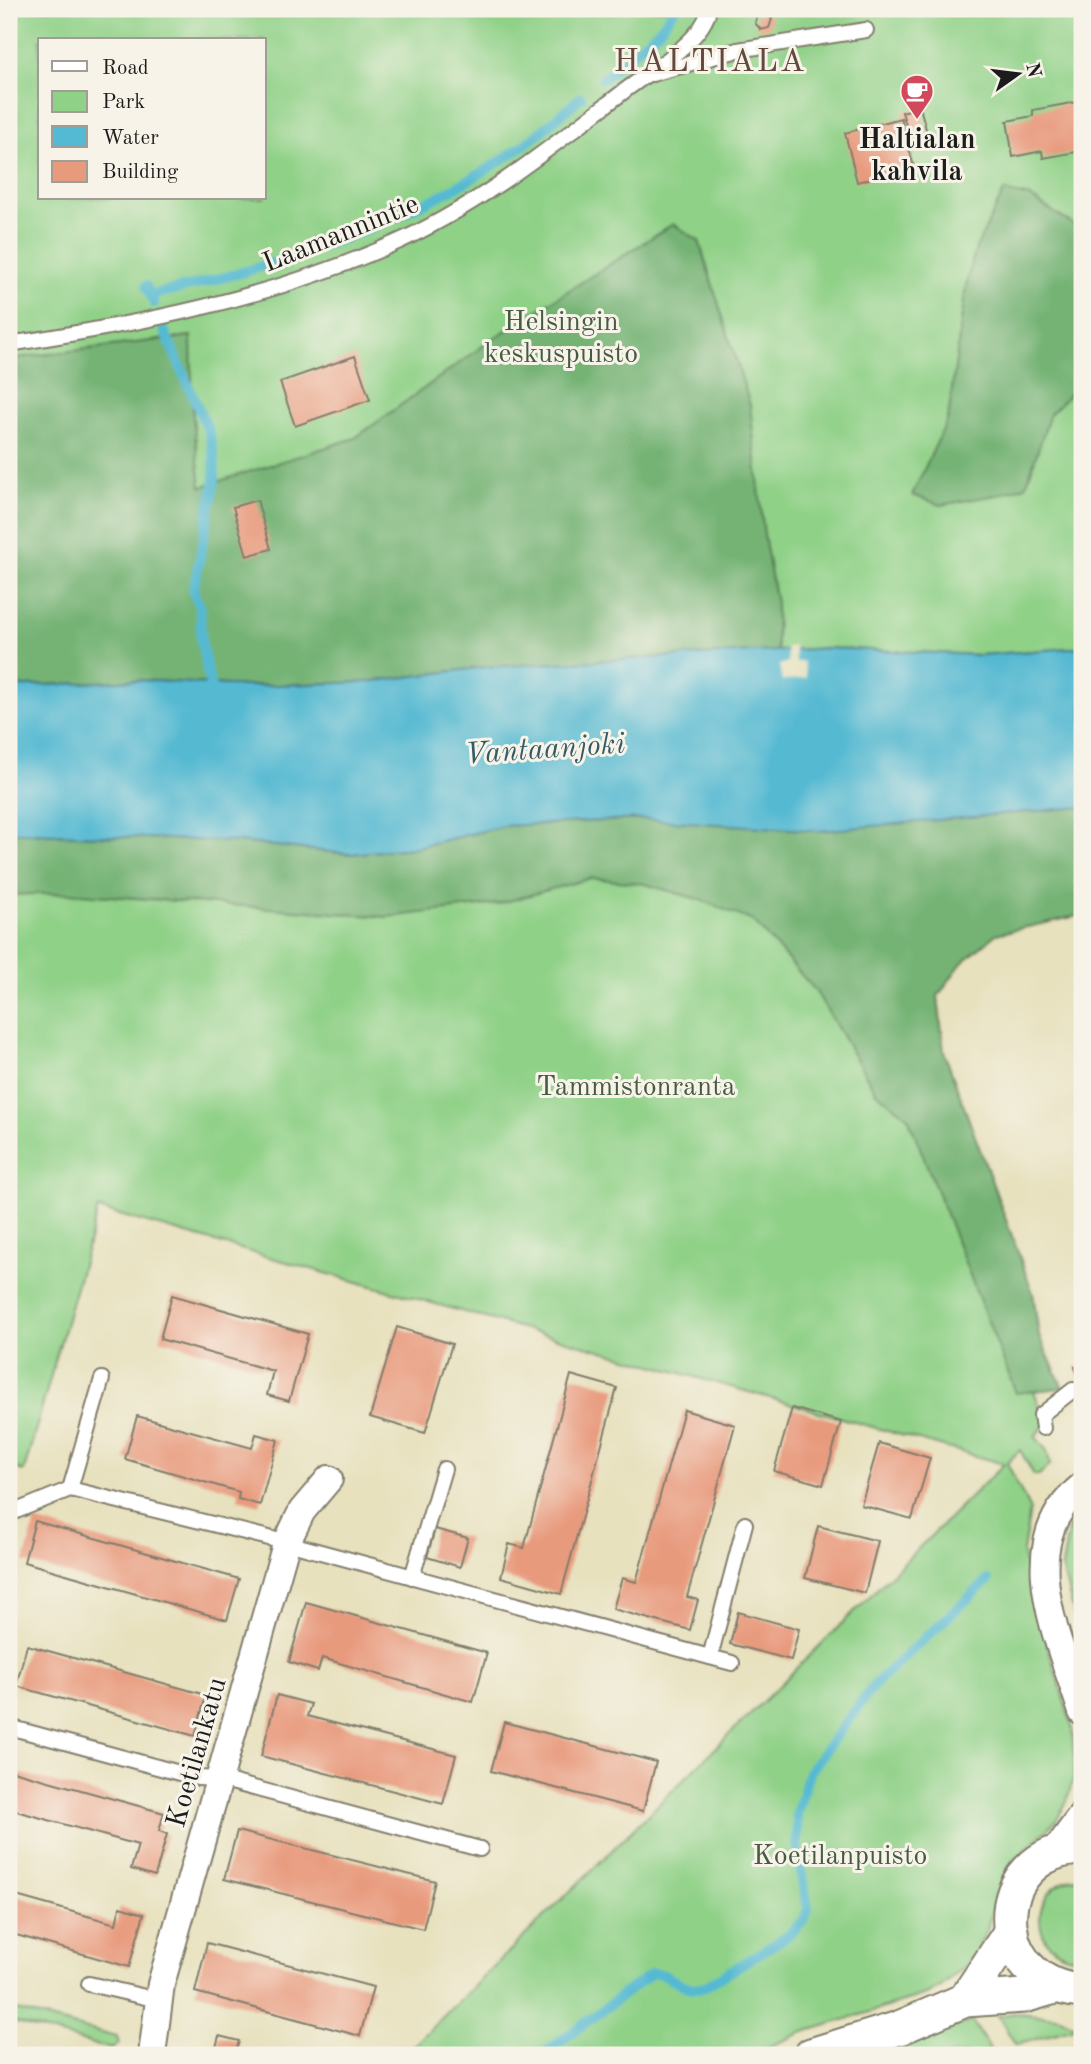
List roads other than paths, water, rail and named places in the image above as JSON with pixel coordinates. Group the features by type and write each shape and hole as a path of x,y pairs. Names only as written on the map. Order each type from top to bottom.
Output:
{"street":[{"name":"Koetilankatu","path":"152,2055 158,2000 286,1544 302,1511 329,1479"},
{"path":"1082,1486 1059,1510 1049,1529 1044,1554 1044,1590 1082,1712"},
{"path":"1072,1994 1030,1970 1014,1945 1009,1914 1018,1884 1040,1860 1068,1850 1082,1815"},
{"path":"965,2000 1010,1931"},
{"path":"811,2055 899,2028 965,2000 1072,1994"}],"lane":[{"name":"Laamannintie","path":"9,345 190,311 311,275 394,243 479,196 687,45 709,11"},
{"path":"644,76 738,50 866,30"},
{"path":"70,1489 102,1379"},
{"path":"1043,1428 1041,1415 1073,1390"},
{"path":"412,1577 444,1469"},
{"path":"9,1514 70,1489 732,1663"},
{"path":"710,1657 745,1524"},
{"path":"9,1727 198,1778 220,1779 480,1849"},
{"path":"89,1984 158,2000"}],"water":[{"name":"Vantaanjoki","path":"1082,647 1082,807 819,831 642,819 504,826 412,848 350,854 237,842 9,832 9,687 136,680 247,686 367,682 485,667 828,648 980,655"}],"waterway":[{"path":"603,79 657,32 675,9"},
{"path":"151,295 248,271 345,238 393,218 483,172 524,145 581,97"},
{"path":"146,286 154,303"},
{"path":"164,330 209,432 214,456 215,480 193,592 200,606 201,641 210,684"},
{"path":"542,2055 652,1973 665,1975 688,1987 704,1987 786,1937 804,1920 808,1908 797,1850 797,1814 809,1772 875,1684 988,1580"}],"place":[{"name":"Haltialan kahvila","path":"917,121"}],"district":[{"name":"HALTIALA","path":"710,60"}],"park label":[{"name":"Helsingin keskuspuisto","path":"561,336"},
{"name":"Tammistonranta","path":"636,1085"},
{"name":"Koetilanpuisto","path":"840,1854"}]}
